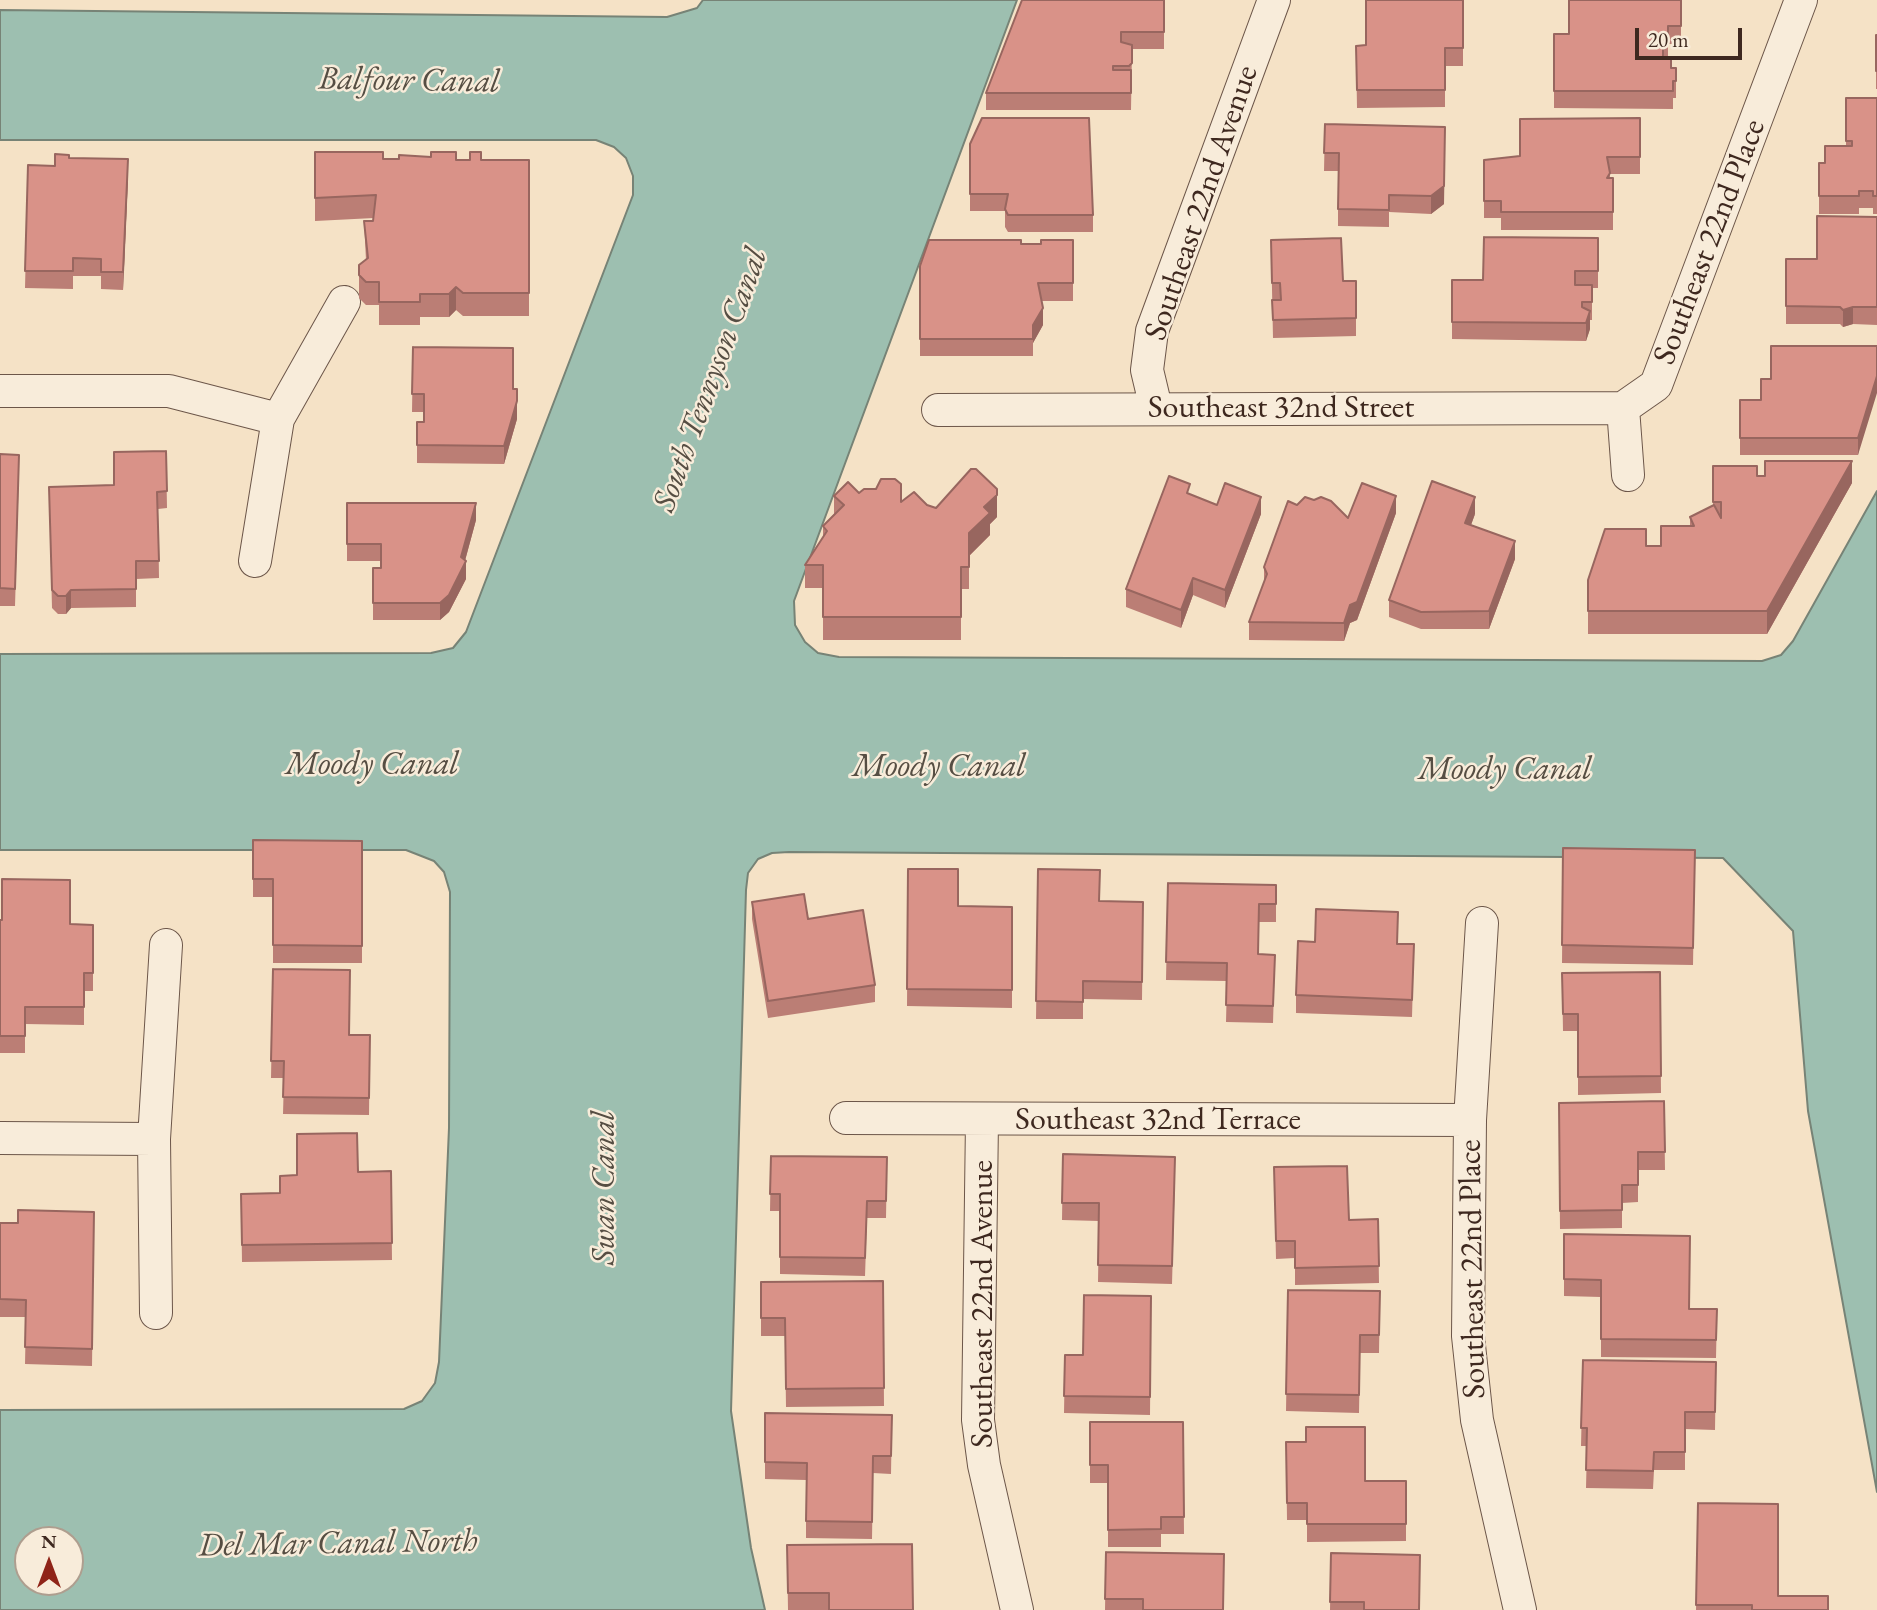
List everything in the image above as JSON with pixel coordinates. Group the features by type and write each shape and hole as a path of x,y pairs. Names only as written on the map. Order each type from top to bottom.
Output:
{"street":[{"name":"Southeast 22nd Avenue","path":"1156,408 1147,370 1153,331 1274,0"},
{"name":"Southeast 22nd Place","path":"1623,408 1656,385 1801,0"},
{"path":"255,561 278,419 345,302"},
{"path":"0,391 169,391 278,419"},
{"name":"Southeast 32nd Street","path":"938,410 1623,408"},
{"path":"1623,408 1628,475"},
{"name":"Southeast 22nd Place","path":"1482,923 1470,1120 1468,1336 1477,1420 1520,1610"},
{"path":"156,1312 154,1139 166,945"},
{"name":"Southeast 32nd Terrace","path":"846,1118 1470,1120"},
{"name":"Southeast 22nd Avenue","path":"982,1119 978,1420 984,1465 1017,1610"},
{"path":"0,1138 154,1139"}],"water":[{"path":"703,0 1017,0 794,601 795,625 805,642 818,653 839,657 1762,661 1781,655 1793,641 1877,491 1877,1492 1808,1111 1793,931 1723,858 772,853 758,859 748,873 746,890 731,1411 751,1548 765,1610 0,1610 0,1410 404,1409 422,1401 435,1383 439,1362 449,1128 450,892 444,872 434,861 406,850 0,850 0,654 431,653 453,648 466,632 633,195 633,176 626,158 614,147 596,140 0,140 0,10 667,17 697,8"}],"building":[{"path":"1022,0 1164,0 1164,32 1121,32 1121,42 1132,45 1132,63 1129,66 1113,66 1113,70 1131,70 1131,93 986,93"},
{"path":"1366,0 1463,0 1463,48 1445,48 1445,90 1357,90 1356,46 1366,45"},
{"path":"1569,0 1681,0 1681,26 1668,26 1668,39 1663,39 1663,57 1671,57 1671,68 1676,68 1673,91 1554,91 1554,34 1569,34"},
{"path":"1877,35 1877,71 1876,71"},
{"path":"1846,98 1877,98 1877,196 1873,196 1873,191 1859,191 1859,196 1819,196 1819,163 1825,163 1825,146 1852,146 1852,141 1846,141"},
{"path":"982,118 1089,118 1093,215 1008,215 1005,209 1008,194 970,194 970,144"},
{"path":"1640,118 1640,157 1607,157 1610,173 1607,178 1613,178 1613,212 1501,212 1501,201 1484,201 1484,160 1520,156 1520,119"},
{"path":"1325,124 1445,127 1444,186 1431,196 1389,195 1389,210 1338,209 1339,153 1324,153"},
{"path":"315,152 383,152 383,159 399,159 399,155 431,157 431,152 456,152 456,160 470,160 470,152 481,152 481,160 529,160 529,293 463,293 456,287 449,294 420,294 420,302 379,302 379,282 366,282 359,275 359,265 368,258 364,221 373,221 376,195 315,198"},
{"path":"55,154 69,155 69,158 128,159 123,272 101,272 101,259 73,258 73,271 25,271 28,165 55,166"},
{"path":"1817,216 1877,217 1877,307 1853,307 1843,310 1840,307 1786,306 1786,259 1817,259"},
{"path":"1484,237 1598,238 1598,271 1575,271 1575,285 1592,285 1592,302 1582,302 1582,307 1590,311 1586,323 1452,322 1452,280 1483,280"},
{"path":"1341,238 1343,281 1356,281 1356,318 1273,320 1272,300 1281,300 1280,283 1272,283 1271,240"},
{"path":"929,240 1021,240 1021,244 1041,244 1041,240 1073,240 1073,283 1038,283 1043,308 1033,325 1033,339 920,339 920,266"},
{"path":"1771,346 1877,346 1877,376 1858,438 1740,438 1740,400 1761,400 1761,379 1771,379"},
{"path":"413,347 513,348 513,389 517,389 517,401 504,446 417,445 417,422 424,422 424,394 412,394"},
{"path":"166,451 167,491 157,492 159,561 136,561 136,589 71,590 66,596 58,596 52,590 49,487 114,485 114,452"},
{"path":"0,454 19,455 15,589 0,588"},
{"path":"1765,461 1852,461 1767,611 1588,611 1588,580 1605,529 1646,529 1646,546 1661,546 1661,526 1694,526 1690,517 1714,505 1721,518 1721,502 1713,502 1713,466 1757,466 1757,476 1765,476"},
{"path":"971,469 976,469 997,489 997,495 984,507 990,513 969,533 969,567 961,567 961,617 823,617 823,565 805,565 827,531 823,526 844,505 834,496 848,482 859,493 864,489 876,489 881,479 895,479 901,484 901,502 914,492 927,505 936,508"},
{"path":"1169,476 1190,484 1187,493 1217,505 1225,483 1261,497 1225,590 1193,578 1181,610 1126,589"},
{"path":"1432,481 1475,497 1465,523 1515,541 1489,611 1421,612 1389,600"},
{"path":"1362,483 1396,496 1357,602 1350,605 1344,623 1249,622 1267,574 1264,567 1288,501 1297,505 1305,497 1314,500 1321,497 1331,501 1348,518"},
{"path":"347,503 476,503 461,557 466,561 449,595 440,603 373,603 373,568 381,568 381,544 347,544"},
{"path":"253,840 362,841 362,946 273,945 273,879 253,879"},
{"path":"1563,848 1695,850 1693,948 1562,945"},
{"path":"908,869 958,869 958,906 1012,907 1012,990 907,989"},
{"path":"1038,869 1100,870 1099,901 1143,902 1142,982 1083,981 1083,1002 1036,1001"},
{"path":"2,879 70,880 70,924 93,925 93,973 84,973 84,1007 25,1007 25,1036 0,1036"},
{"path":"1168,883 1276,885 1276,904 1259,904 1258,954 1275,955 1273,1006 1226,1005 1227,963 1166,962"},
{"path":"804,894 808,919 863,910 875,985 768,1001 752,902"},
{"path":"1316,909 1398,912 1397,944 1414,944 1412,1000 1296,995 1298,941 1315,942"},
{"path":"273,969 350,970 349,1035 370,1035 369,1098 283,1097 284,1061 271,1061"},
{"path":"1660,972 1661,1076 1578,1077 1578,1014 1563,1014 1562,973"},
{"path":"1664,1101 1665,1152 1638,1152 1638,1185 1622,1185 1622,1210 1560,1211 1559,1103"},
{"path":"357,1133 358,1172 391,1171 392,1243 242,1245 241,1194 280,1193 280,1176 297,1175 297,1134"},
{"path":"1063,1154 1175,1157 1172,1266 1098,1265 1099,1203 1062,1203"},
{"path":"771,1156 887,1157 886,1201 867,1201 865,1258 780,1257 780,1194 770,1194"},
{"path":"1347,1166 1349,1220 1378,1219 1379,1266 1295,1268 1295,1241 1276,1241 1274,1167"},
{"path":"18,1210 94,1212 92,1349 25,1347 26,1300 0,1299 0,1223 18,1223"},
{"path":"1564,1234 1690,1236 1689,1309 1717,1309 1716,1340 1601,1339 1601,1280 1564,1279"},
{"path":"883,1281 884,1388 786,1389 785,1318 761,1318 761,1282"},
{"path":"1288,1290 1380,1291 1379,1335 1360,1335 1359,1395 1286,1394"},
{"path":"1084,1295 1151,1296 1150,1397 1064,1396 1065,1355 1083,1355"},
{"path":"1583,1360 1716,1362 1715,1412 1685,1412 1685,1452 1654,1452 1653,1471 1586,1470 1587,1428 1581,1428"},
{"path":"765,1413 892,1415 891,1456 873,1456 872,1522 806,1521 807,1463 765,1462"},
{"path":"1090,1422 1183,1422 1184,1517 1161,1517 1161,1529 1108,1530 1108,1465 1090,1465"},
{"path":"1306,1427 1365,1427 1365,1481 1406,1481 1406,1524 1307,1524 1307,1503 1287,1503 1286,1442 1306,1442"},
{"path":"1698,1503 1778,1504 1778,1596 1828,1596 1828,1610 1752,1610 1752,1605 1696,1605"},
{"path":"912,1544 913,1610 829,1610 829,1593 788,1593 787,1545"},
{"path":"1106,1552 1224,1554 1223,1610 1143,1610 1143,1599 1105,1599"},
{"path":"1331,1553 1420,1555 1419,1610 1364,1610 1364,1602 1330,1602"}],"water label":[{"name":"Balfour Canal","path":"409,81"},
{"name":"South Tennyson Canal","path":"711,380"},
{"name":"Moody Canal","path":"372,765"},
{"name":"Moody Canal","path":"939,767"},
{"name":"Moody Canal","path":"1505,770"},
{"name":"Swan Canal","path":"605,1188"},
{"name":"Del Mar Canal North","path":"338,1544"}]}
